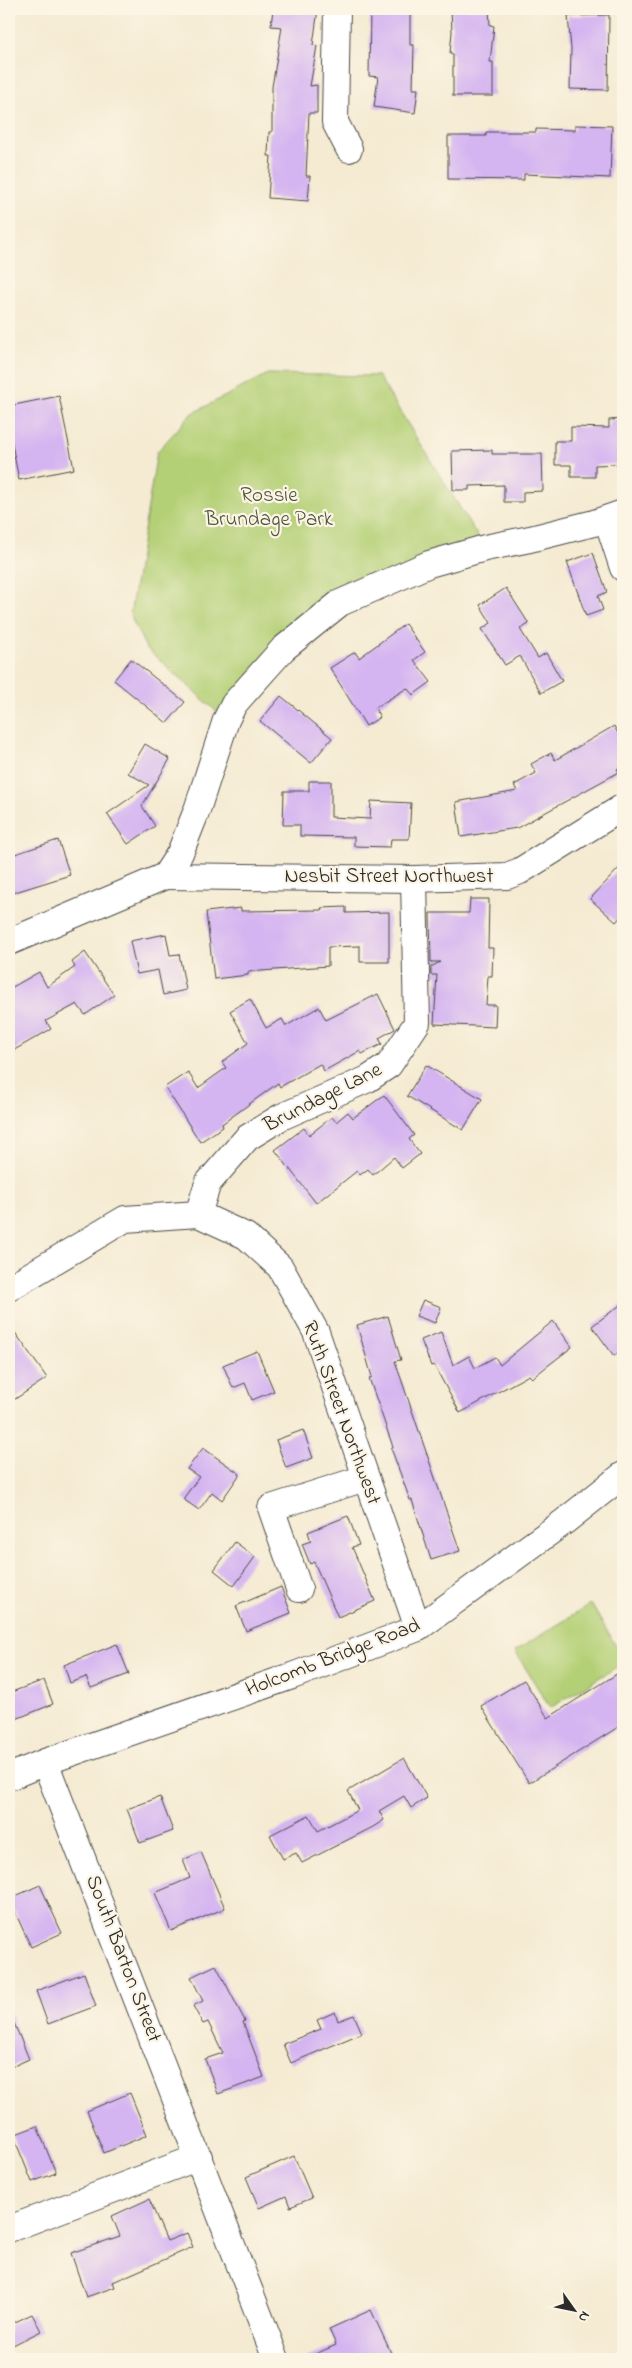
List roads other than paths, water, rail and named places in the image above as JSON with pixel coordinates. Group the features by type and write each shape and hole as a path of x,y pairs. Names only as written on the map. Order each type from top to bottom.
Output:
{"street":[{"path":"337,9 335,122 349,149"},
{"path":"9,942 165,876 180,852 197,810 226,720 234,704 290,643 340,603 429,564 615,516 623,568"},
{"name":"Nesbit Street Northwest","path":"165,876 414,879 507,876 520,871 623,807"},
{"name":"Brundage Lane","path":"198,1214 208,1183 247,1138 281,1117 368,1079 389,1065 417,1023 414,879"},
{"name":"Ruth Street Northwest","path":"9,1288 51,1261 124,1219 198,1214 246,1236 280,1267 316,1332 418,1628"},
{"name":"Holcomb Bridge Road","path":"9,1777 45,1762 292,1676 418,1628 565,1521 623,1475"},
{"path":"299,1589 271,1508 365,1478"},
{"name":"South Barton Street","path":"45,1762 276,2359"},
{"path":"9,2229 199,2157"}],"park label":[{"name":"Rossie Brundage Park","path":"269,508"}]}
